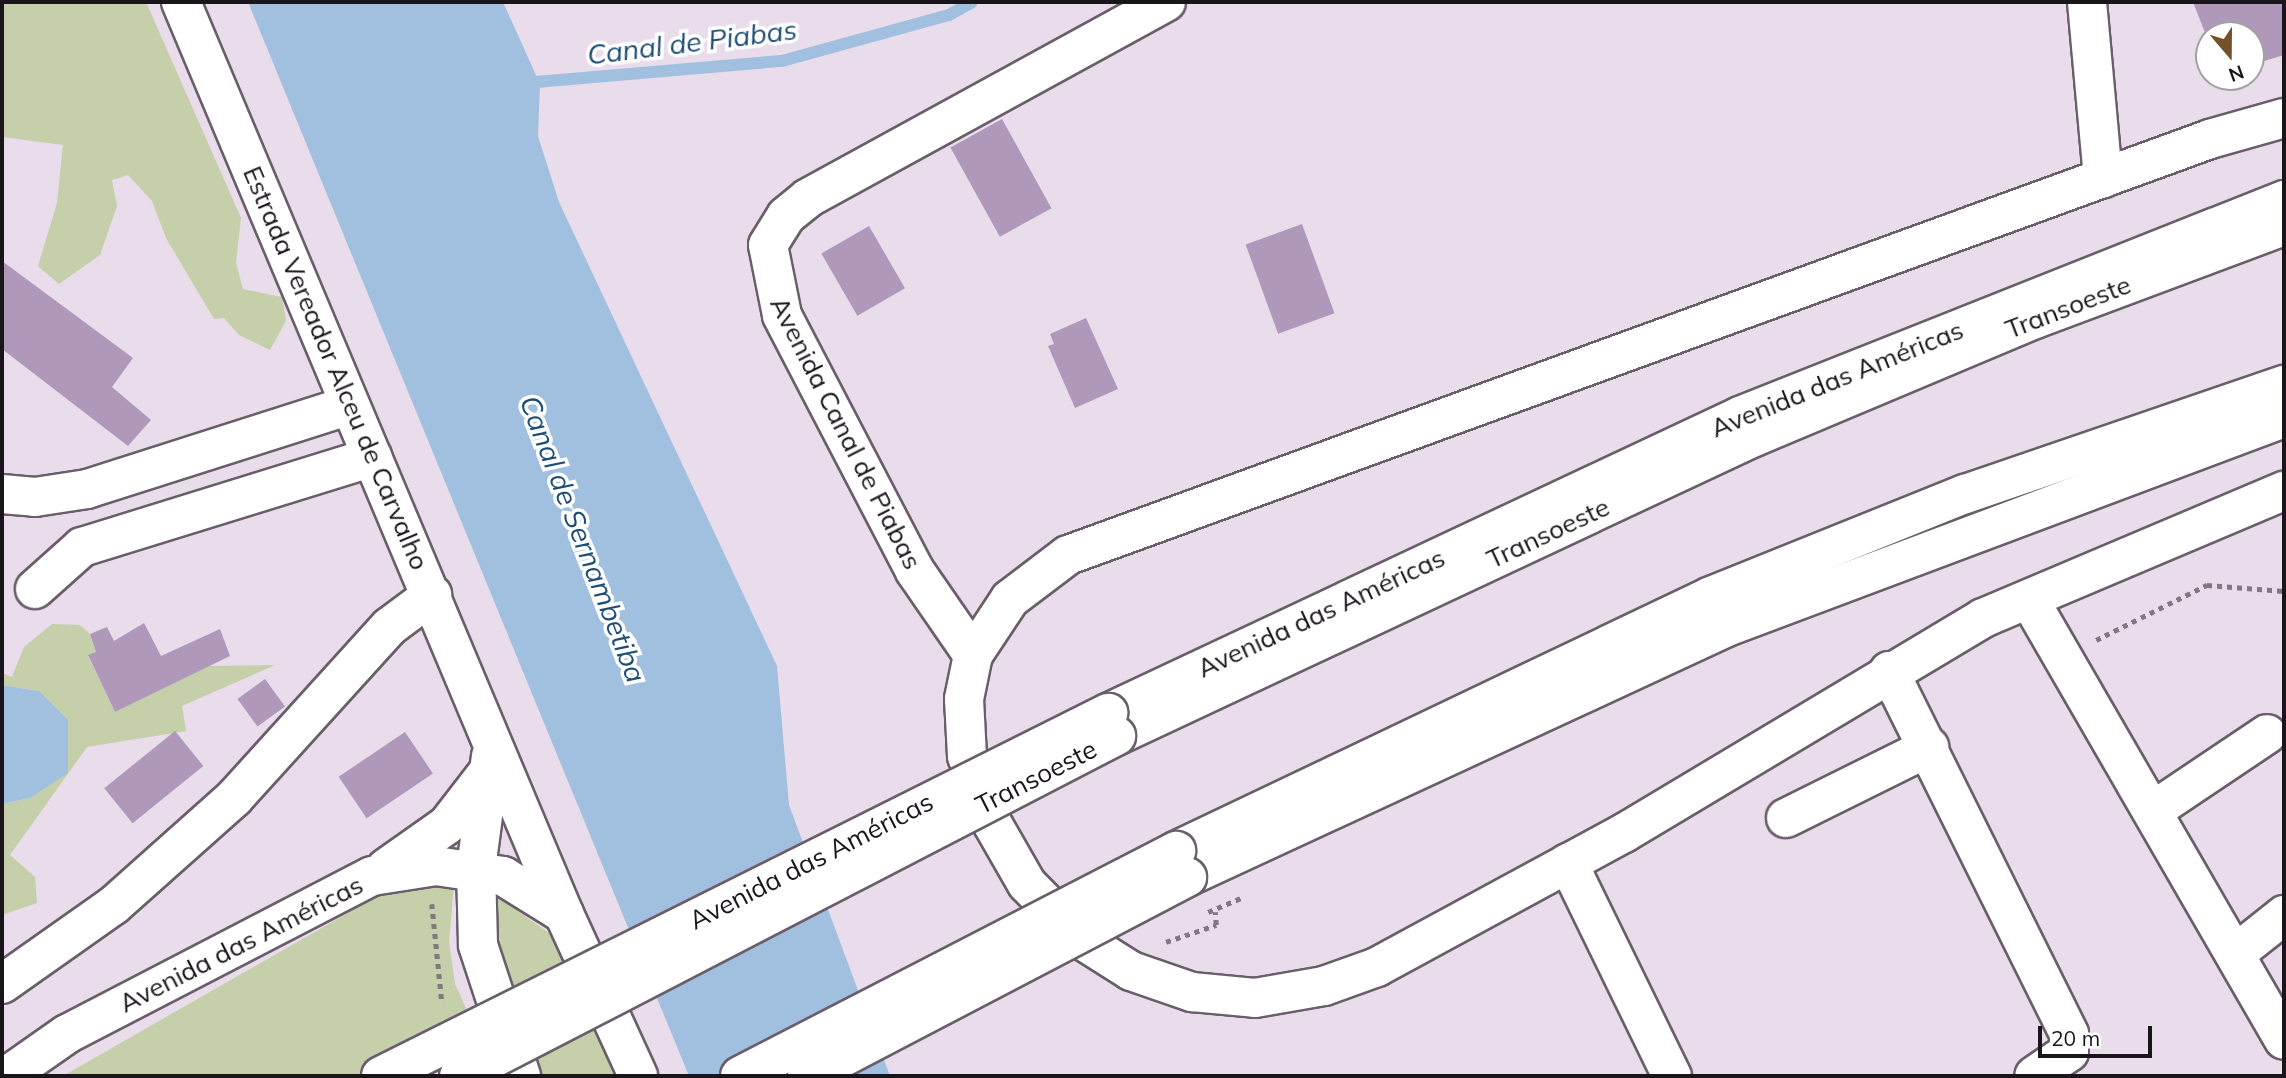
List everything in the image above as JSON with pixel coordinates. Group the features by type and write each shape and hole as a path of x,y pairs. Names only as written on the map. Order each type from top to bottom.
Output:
{"main road":[{"name":"Estrada Vereador Alceu de Carvalho","path":"181,2 432,595 492,751 638,1076"},
{"name":"Avenida Canal de Piabas","path":"974,655 915,571 782,315 768,244 786,216 808,198 1166,2"},
{"path":"2087,2 2103,178"},
{"path":"2284,118 2103,178 1068,555 1010,599 974,655 964,699 967,755 992,823 1027,884 1082,940 1126,967 1192,992 1255,998 1324,986 1377,967 1568,863 1889,671 2029,599 2284,491"},
{"name":"Avenida das Américas","path":"381,1076 1112,724 1740,416 2284,200"},
{"name":"Transoeste","path":"459,1076 1112,724 1754,437 2035,319 2284,226"},
{"path":"740,1076 1182,864 1710,596 1965,494 2284,385"},
{"path":"2,494 87,489 350,405"},
{"path":"807,1076 1182,864 1727,627 2284,418"},
{"path":"35,589 82,547 373,457"},
{"path":"2,984 114,905 234,798 389,627 432,595"},
{"path":"2029,599 2154,810 2284,1040"},
{"path":"1889,671 2069,1034 2070,1052 2034,1076"},
{"path":"2154,810 2267,734"},
{"path":"1786,818 1929,747"},
{"path":"492,751 476,868 478,945 521,1076"},
{"path":"380,875 447,825 492,751"},
{"path":"1568,863 1672,1076"},
{"name":"Avenida das Américas","path":"7,1076 67,1034 380,875 476,868 529,888 564,914"},
{"path":"2235,954 2284,915"}],"path":[{"path":"2064,656 2207,586 2284,591"},
{"path":"380,875 400,901 432,896 445,1015"},
{"path":"1194,918 1215,912 1250,894"},
{"path":"1126,967 1184,933 1216,925 1215,912"}],"green space":[{"path":"2,2 146,2 241,218 236,263 243,289 282,297 286,321 270,350 239,335 224,318 214,319 166,238 152,201 128,175 112,180 117,206 100,255 59,284 38,266 57,203 63,145 2,137"},
{"path":"52,624 80,625 90,634 96,652 88,656 115,712 209,666 275,665 182,706 186,731 87,747 10,855 35,877 37,903 2,915 2,804 30,798 39,691 2,685 2,673 12,677 24,647"},
{"path":"454,884 449,942 455,984 471,1019 358,1076 63,1076 381,894"},
{"path":"491,892 560,941 617,1076 535,1076 504,998"}],"water":[{"name":"Canal de Sernambetiba","path":"248,2 503,2 540,84 538,136 559,202 777,666 789,805 890,1076 689,1076"},
{"path":"2,685 39,691 68,720 68,773 30,798 2,804"}],"building":[{"path":"2193,2 2284,2 2284,55 2265,61 2265,21 2200,21"},
{"path":"1002,119 1051,208 1000,237 950,148"},
{"path":"1302,224 1334,313 1278,334 1246,245"},
{"path":"869,226 905,288 857,316 821,254"},
{"path":"2,261 133,358 112,387 151,420 128,446 2,349"},
{"path":"1086,318 1118,389 1075,408 1048,346 1054,344 1050,334"},
{"path":"144,623 161,656 220,629 230,656 115,712 88,655 96,652 90,634 107,627 114,641"},
{"path":"265,679 285,707 257,726 237,699"},
{"path":"175,731 203,766 133,823 104,788"},
{"path":"405,732 433,773 367,818 339,777"}],"waterway":[{"name":"Canal de Piabas","path":"524,83 782,61 949,15 972,2"}]}
